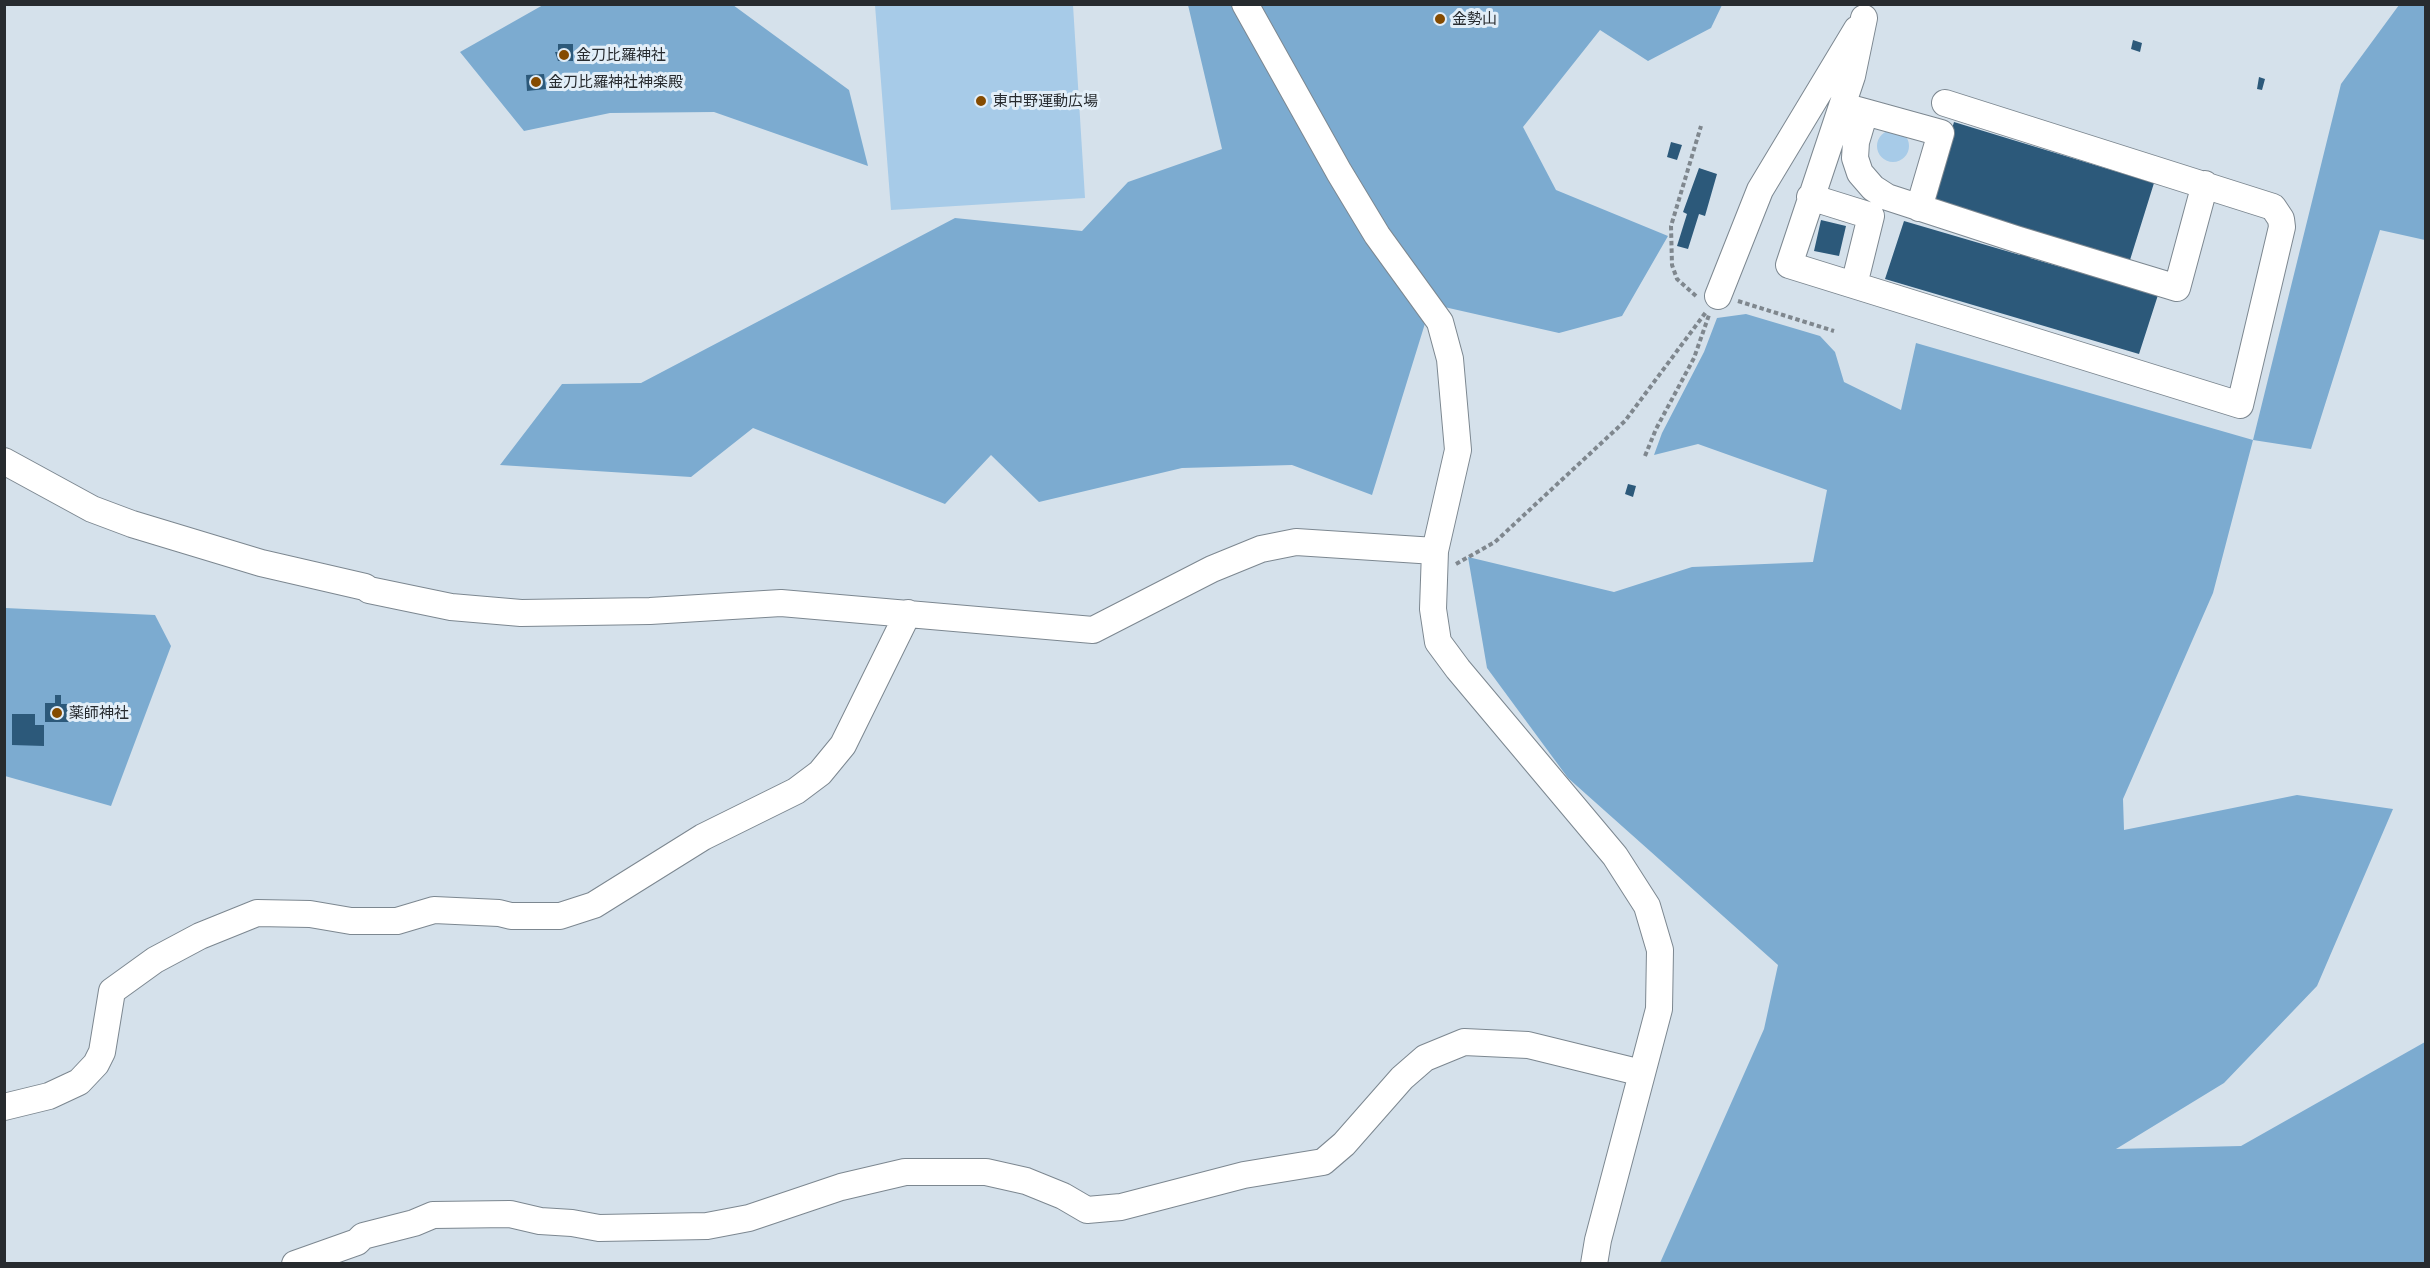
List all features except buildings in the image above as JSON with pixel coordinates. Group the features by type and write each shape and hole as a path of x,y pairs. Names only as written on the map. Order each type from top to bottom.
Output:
{"street":[{"path":"1245,4 1377,235 1440,322 1450,359 1458,450 1435,551 1433,609 1438,642 1615,856 1647,906 1660,950 1659,1009 1598,1240 1594,1263"},
{"path":"1866,11 1854,72 1855,158 1860,173 1873,188 1887,197 2177,288 2205,184"},
{"path":"1716,299 1760,189 1866,11"},
{"path":"1854,109 1810,197 1789,265 2240,405 2282,227 2281,219 2273,207 1947,104 1941,133 1918,208"},
{"path":"1854,109 1941,133"},
{"path":"1810,197 1871,216 1854,285"},
{"path":"4,461 92,509 132,524 261,563 365,587 369,591 451,607 521,613 650,611 781,603 1093,630 1212,570 1261,549 1296,543 1435,551"},
{"path":"4,1107 49,1096 79,1082 96,1064 102,1052 112,991 155,960 200,936 257,913 310,914 351,921 397,921 434,910 499,913 511,916 560,916 594,905 703,837 796,792 820,773 843,745 908,613"},
{"path":"295,1263 357,1242 363,1236 414,1224 433,1215 510,1214 540,1221 599,1228 707,1226 749,1218 841,1187 905,1172 986,1172 1026,1181 1063,1196 1087,1210 1121,1207 1244,1175 1323,1162 1344,1144 1402,1078 1425,1058 1464,1042 1528,1045 1642,1073"}],"path":[{"path":"1701,126 1671,226 1672,265 1677,279 1695,295 1748,303 1834,331"},
{"path":"1645,456 1656,429 1694,357 1716,299"},
{"path":"1434,576 1495,542 1625,421 1716,299"}],"shaded area":[{"path":"543,5 733,5 849,90 868,166 714,112 610,113 524,131 460,52"},
{"name":"東中野運動広場","path":"875,5 1073,5 1085,198 891,210"},
{"path":"1188,5 1722,5 1711,28 1648,61 1600,30 1523,127 1556,190 1668,236 1622,316 1559,333 1431,304 1372,495 1292,465 1182,468 1039,502 991,455 945,504 753,428 691,477 500,465 562,384 641,383 955,218 1082,231 1128,182 1222,149"},
{"path":"2399,5 2425,5 2425,240 2380,230 2311,449 2253,440 2341,84"},
{"path":"1893,130 1904,135 1909,146 1904,157 1893,162 1882,157 1877,146 1882,135"},
{"path":"1746,314 1820,336 1835,352 1844,382 1901,410 1916,343 2253,440 2213,593 2123,799 2124,830 2297,795 2393,809 2317,986 2224,1083 2116,1149 2241,1146 2425,1042 2425,1263 1660,1263 1764,1029 1778,965 1568,778 1487,668 1468,557 1614,592 1692,567 1813,562 1827,490 1698,444 1654,455 1662,433 1704,352 1717,318"},
{"path":"5,608 155,615 171,646 111,806 5,776"}],"place":[{"name":"金勢山","path":"1440,19"},
{"name":"金刀比羅神社","path":"564,55"},
{"name":"金刀比羅神社神楽殿","path":"536,82"},
{"name":"東中野運動広場","path":"981,101"},
{"name":"薬師神社","path":"57,713"}]}
